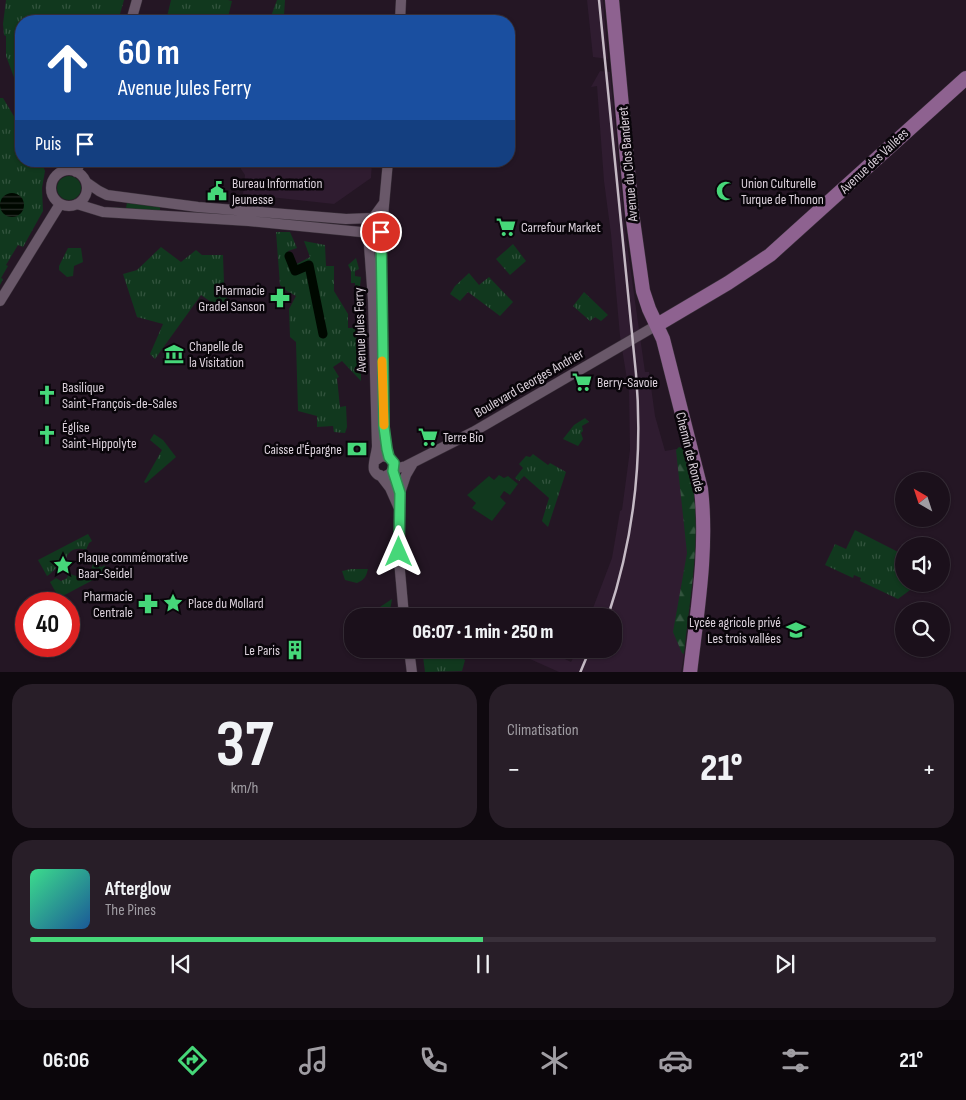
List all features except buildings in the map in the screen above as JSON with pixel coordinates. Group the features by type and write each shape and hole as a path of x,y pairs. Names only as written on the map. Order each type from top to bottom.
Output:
{"main road":[{"name":"Avenue du Clos Banderet","path":"612,0 633,227 645,298 656,324"},
{"name":"Avenue des Vallées","path":"656,324 728,283 770,255 966,78"},
{"name":"Chemin de Ronde","path":"656,324 662,339 677,402 697,467 703,501 703,541 690,672"}],"street":[{"path":"133,15 137,0"},
{"path":"400,15 401,0"},
{"path":"76,172 78,167"},
{"name":"Avenue Jules Ferry","path":"376,460 380,245 387,167"},
{"path":"370,233 274,223 103,212 77,204 67,206 60,204 52,195 52,181 58,174 64,171 76,172 99,192 107,195 198,207 346,219 373,218"},
{"path":"77,204 86,194 86,182"},
{"name":"Avenue Jules Ferry","path":"384,203 373,218 370,233 370,256 386,446 400,493"},
{"path":"0,301 60,204"},
{"name":"Boulevard Georges Andrier","path":"414,462 473,432 656,324"},
{"path":"399,509 390,488 374,469 376,460 382,456 392,464 414,462"},
{"path":"403,608 399,568 400,493 406,475 414,462"},
{"path":"380,475 387,476 392,464"},
{"path":"410,658 412,672"}],"shaded area":[{"path":"587,0 603,0 608,59 593,57"},
{"path":"600,71 610,72 625,230 645,372 649,372 655,416 665,451 682,448 694,495 695,544 681,672 559,672 530,659 563,658 571,662 573,658 622,658 622,608 593,608 612,558 620,511 622,510 630,450 629,392 620,336 611,234 604,181 597,86 591,87"},
{"path":"241,167 372,167 371,178 334,204 243,194 245,175"},
{"path":"12,193 20,197 24,205 20,213 12,217 4,213 0,205 4,197"}],"green space":[{"path":"6,0 124,0 120,15 15,15 15,80 6,56 6,36 4,35 3,24"},
{"path":"171,0 232,1 228,15 167,15"},
{"path":"277,0 285,0 284,15 271,15"},
{"path":"0,98 3,98 15,118 15,167 43,167 45,171 42,188 43,211 23,247 18,245 6,265 8,266 1,278 3,279 0,285"},
{"path":"69,176 78,179 81,188 78,197 69,200 60,197 57,188 60,179"},
{"path":"107,199 160,205 160,212 107,208 126,208 127,202"},
{"path":"276,232 290,232 297,248 288,251 295,265 310,257 304,241 325,245 326,266 334,266 334,291 348,314 348,328 361,328 361,381 342,361 333,367 339,377 337,378 340,407 346,406 347,427 345,433 334,432 333,426 317,427 317,416 298,411 296,342 290,337 289,309 296,296 280,285"},
{"path":"513,244 526,261 510,275 496,259"},
{"path":"161,247 181,262 196,250 202,255 223,255 224,283 220,293 235,304 228,314 201,295 155,359 150,354 163,324 137,317 123,274 137,270"},
{"path":"68,248 81,248 83,262 74,266 73,276 67,277 59,270 59,266"},
{"path":"356,258 359,269 355,271 355,276 361,277 360,286 355,287 355,283 351,283 351,271 348,265"},
{"path":"469,273 479,285 489,277 513,302 500,316 468,292 460,301 450,294 455,286"},
{"path":"584,292 608,315 601,321 595,317 590,321 573,306"},
{"path":"585,418 589,422 582,426 583,431 581,433 583,439 578,446 563,439 574,425"},
{"path":"154,434 163,440 176,457 146,483 144,482 162,450 150,440"},
{"path":"679,447 684,449 694,495 696,534 684,654 673,632 687,553 676,450"},
{"path":"533,454 548,465 550,463 566,472 548,527 542,521 549,498 524,476 519,481 515,478 523,468 519,464 526,456 530,457"},
{"path":"499,475 504,478 508,476 518,484 510,495 504,491 500,497 506,503 492,521 472,508 476,503 467,495 489,476 494,480"},
{"path":"855,530 895,550 895,592 907,592 898,599 860,581 861,578 854,575 853,578 825,565 835,544 846,549"},
{"path":"88,534 92,541 86,550 78,549 71,551 65,561 65,566 56,568 47,576 38,560"},
{"path":"93,564 102,567 104,565 108,572 70,592 56,592 50,582 56,578 61,581 67,578 69,573 84,576 92,568"},
{"path":"368,569 364,578 357,583 345,580 342,571"},
{"path":"392,599 390,608 380,607"},
{"path":"423,658 462,658 465,660 462,671 425,672"}],"waterway":[{"path":"289,256 295,271 309,265 323,334"}],"railway":[{"path":"599,0 638,405 637,466 630,527 610,608"},
{"path":"580,672 586,658"}],"slow traffic":[{"path":"382,361 384,425"}],"place":[{"name":"Bureau Information Jeunesse","path":"217,191"},
{"name":"Union Culturelle Turque de Thonon","path":"726,191"},
{"name":"Carrefour Market","path":"506,227"},
{"name":"Pharmacie Gradel Sanson","path":"280,298"},
{"name":"Chapelle de la Visitation","path":"174,354"},
{"name":"Berry-Savoie","path":"582,382"},
{"name":"Basilique Saint-François-de-Sales","path":"47,395"},
{"name":"Église Saint-Hippolyte","path":"47,435"},
{"name":"Terre Bio","path":"428,437"},
{"name":"Caisse d'Épargne","path":"357,449"},
{"name":"Plaque commémorative Baar-Seidel","path":"63,565"},
{"name":"Place du Mollard","path":"173,603"},
{"name":"Pharmacie Centrale","path":"148,604"},
{"name":"Lycée agricole privé Les trois vallées","path":"796,630"},
{"name":"Le Paris","path":"295,650"}],"route":[{"path":"381,232 380,271 384,427 386,446 389,457 394,463 393,471 400,490 399,552"}]}
